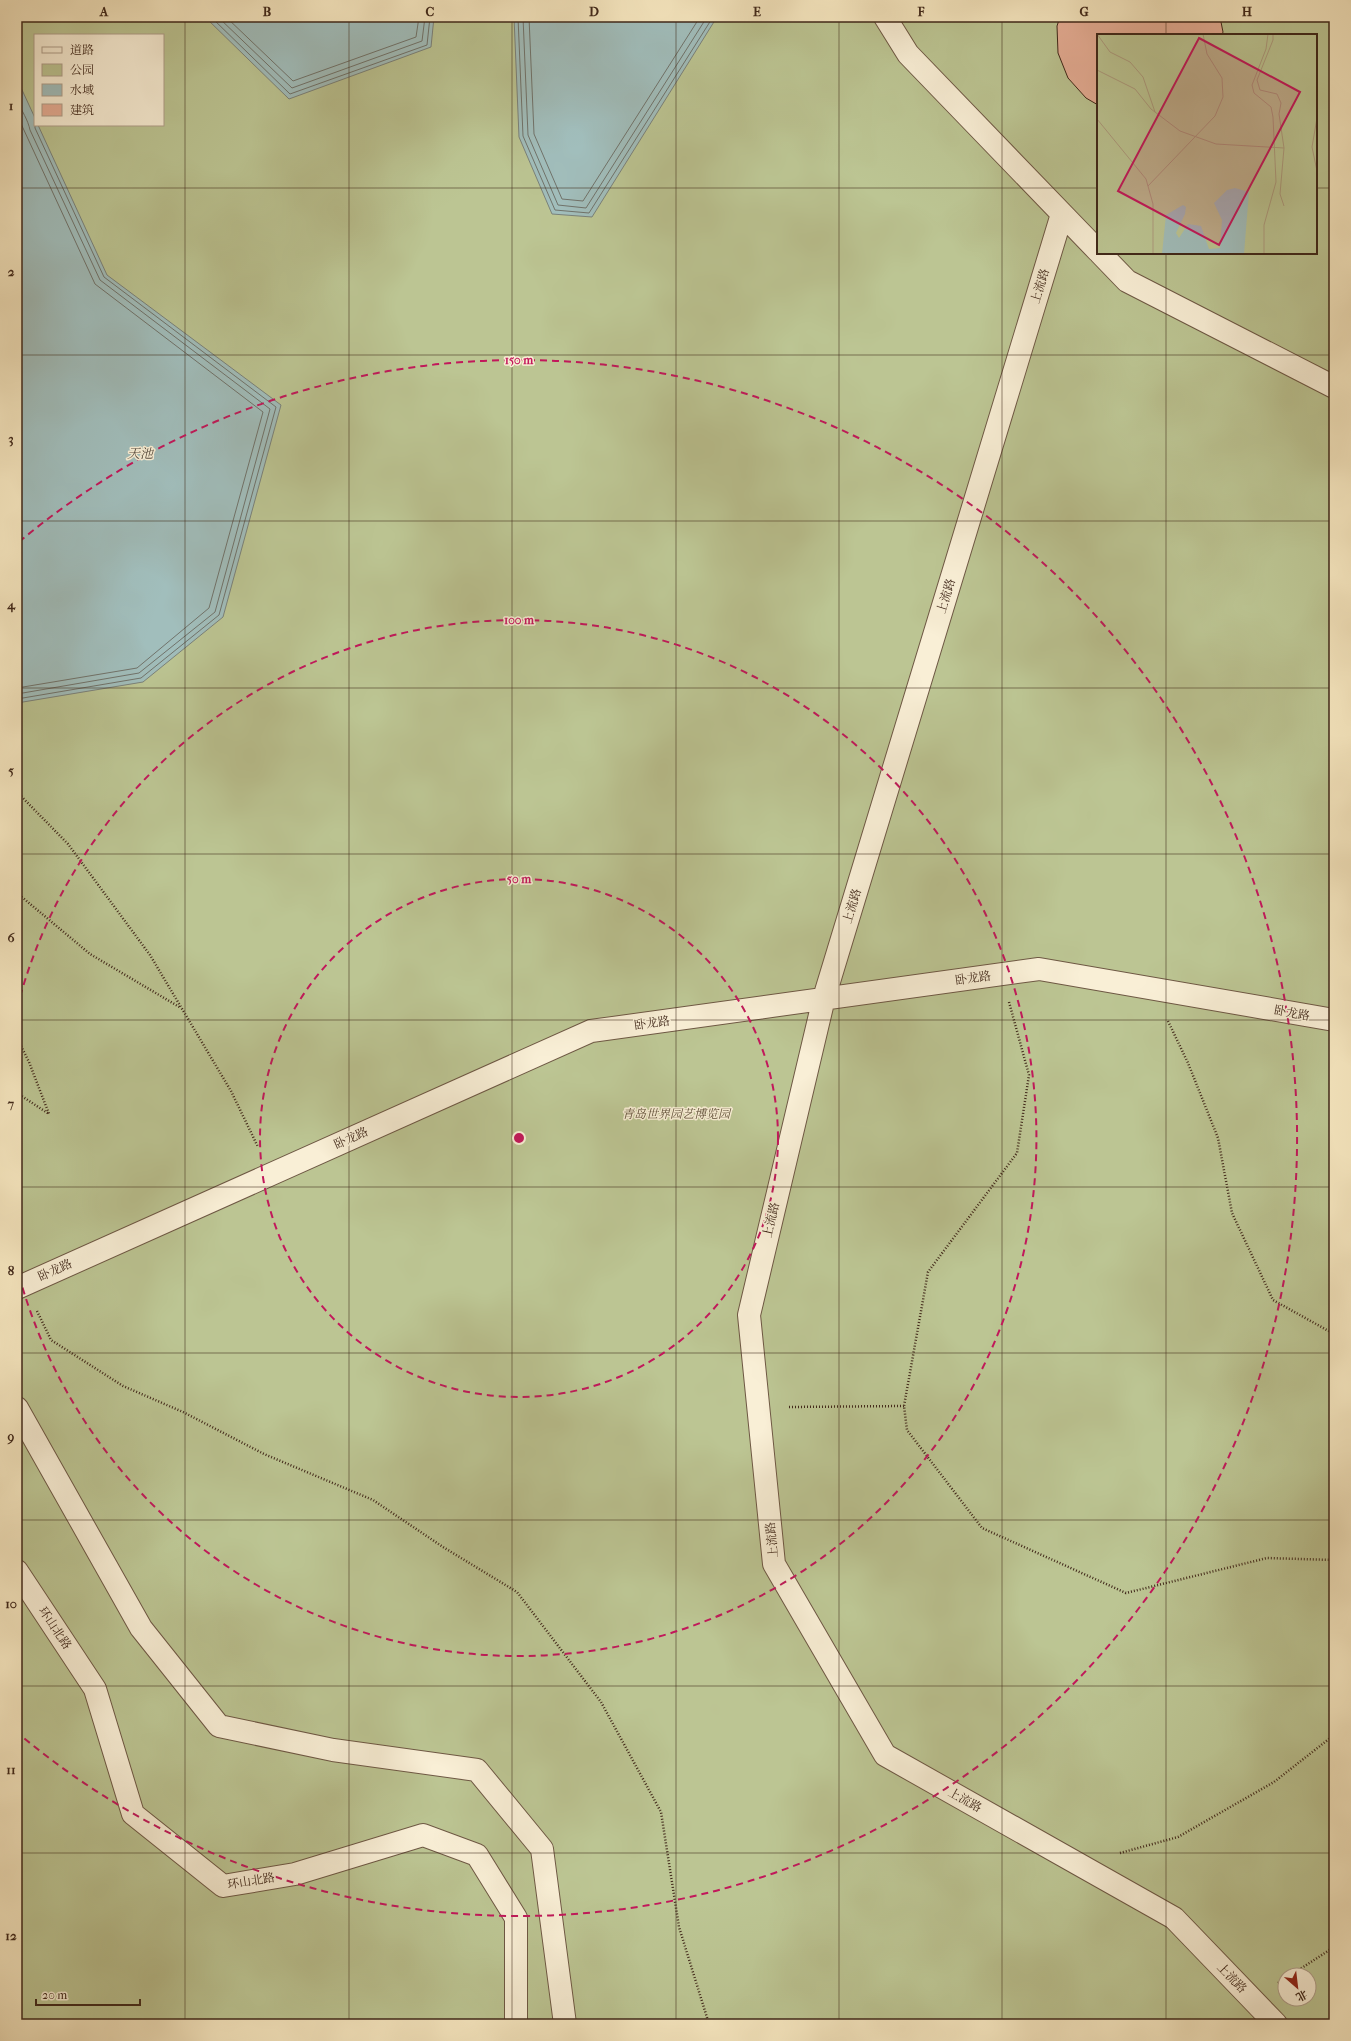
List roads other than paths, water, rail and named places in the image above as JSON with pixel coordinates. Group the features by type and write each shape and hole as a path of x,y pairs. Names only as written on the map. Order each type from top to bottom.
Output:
{"street":[{"path":"885,17 908,54 1097,250"},
{"name":"上流路","path":"1062,214 824,998 749,1315 774,1564 885,1755 1174,1918 1276,2024"},
{"path":"1101,254 1127,281 1334,388"},
{"name":"卧龙路","path":"21,1286 591,1031 1039,968 1334,1020"},
{"path":"17,1408 141,1628 220,1726 333,1750 477,1770 542,1849 565,2024"},
{"name":"环山北路","path":"17,1571 95,1689 133,1814 223,1886 295,1874 424,1835 477,1855 516,1918 516,2024"}],"water":[{"path":"205,17 434,17 431,47 289,99"},
{"path":"514,17 717,17 592,217 552,214 519,137"},
{"name":"天池","path":"17,79 34,116 34,126 38,126 107,275 281,405 223,617 143,682 17,703"}],"park label":[{"name":"青岛世界园艺博览园","path":"676,1114"}]}
